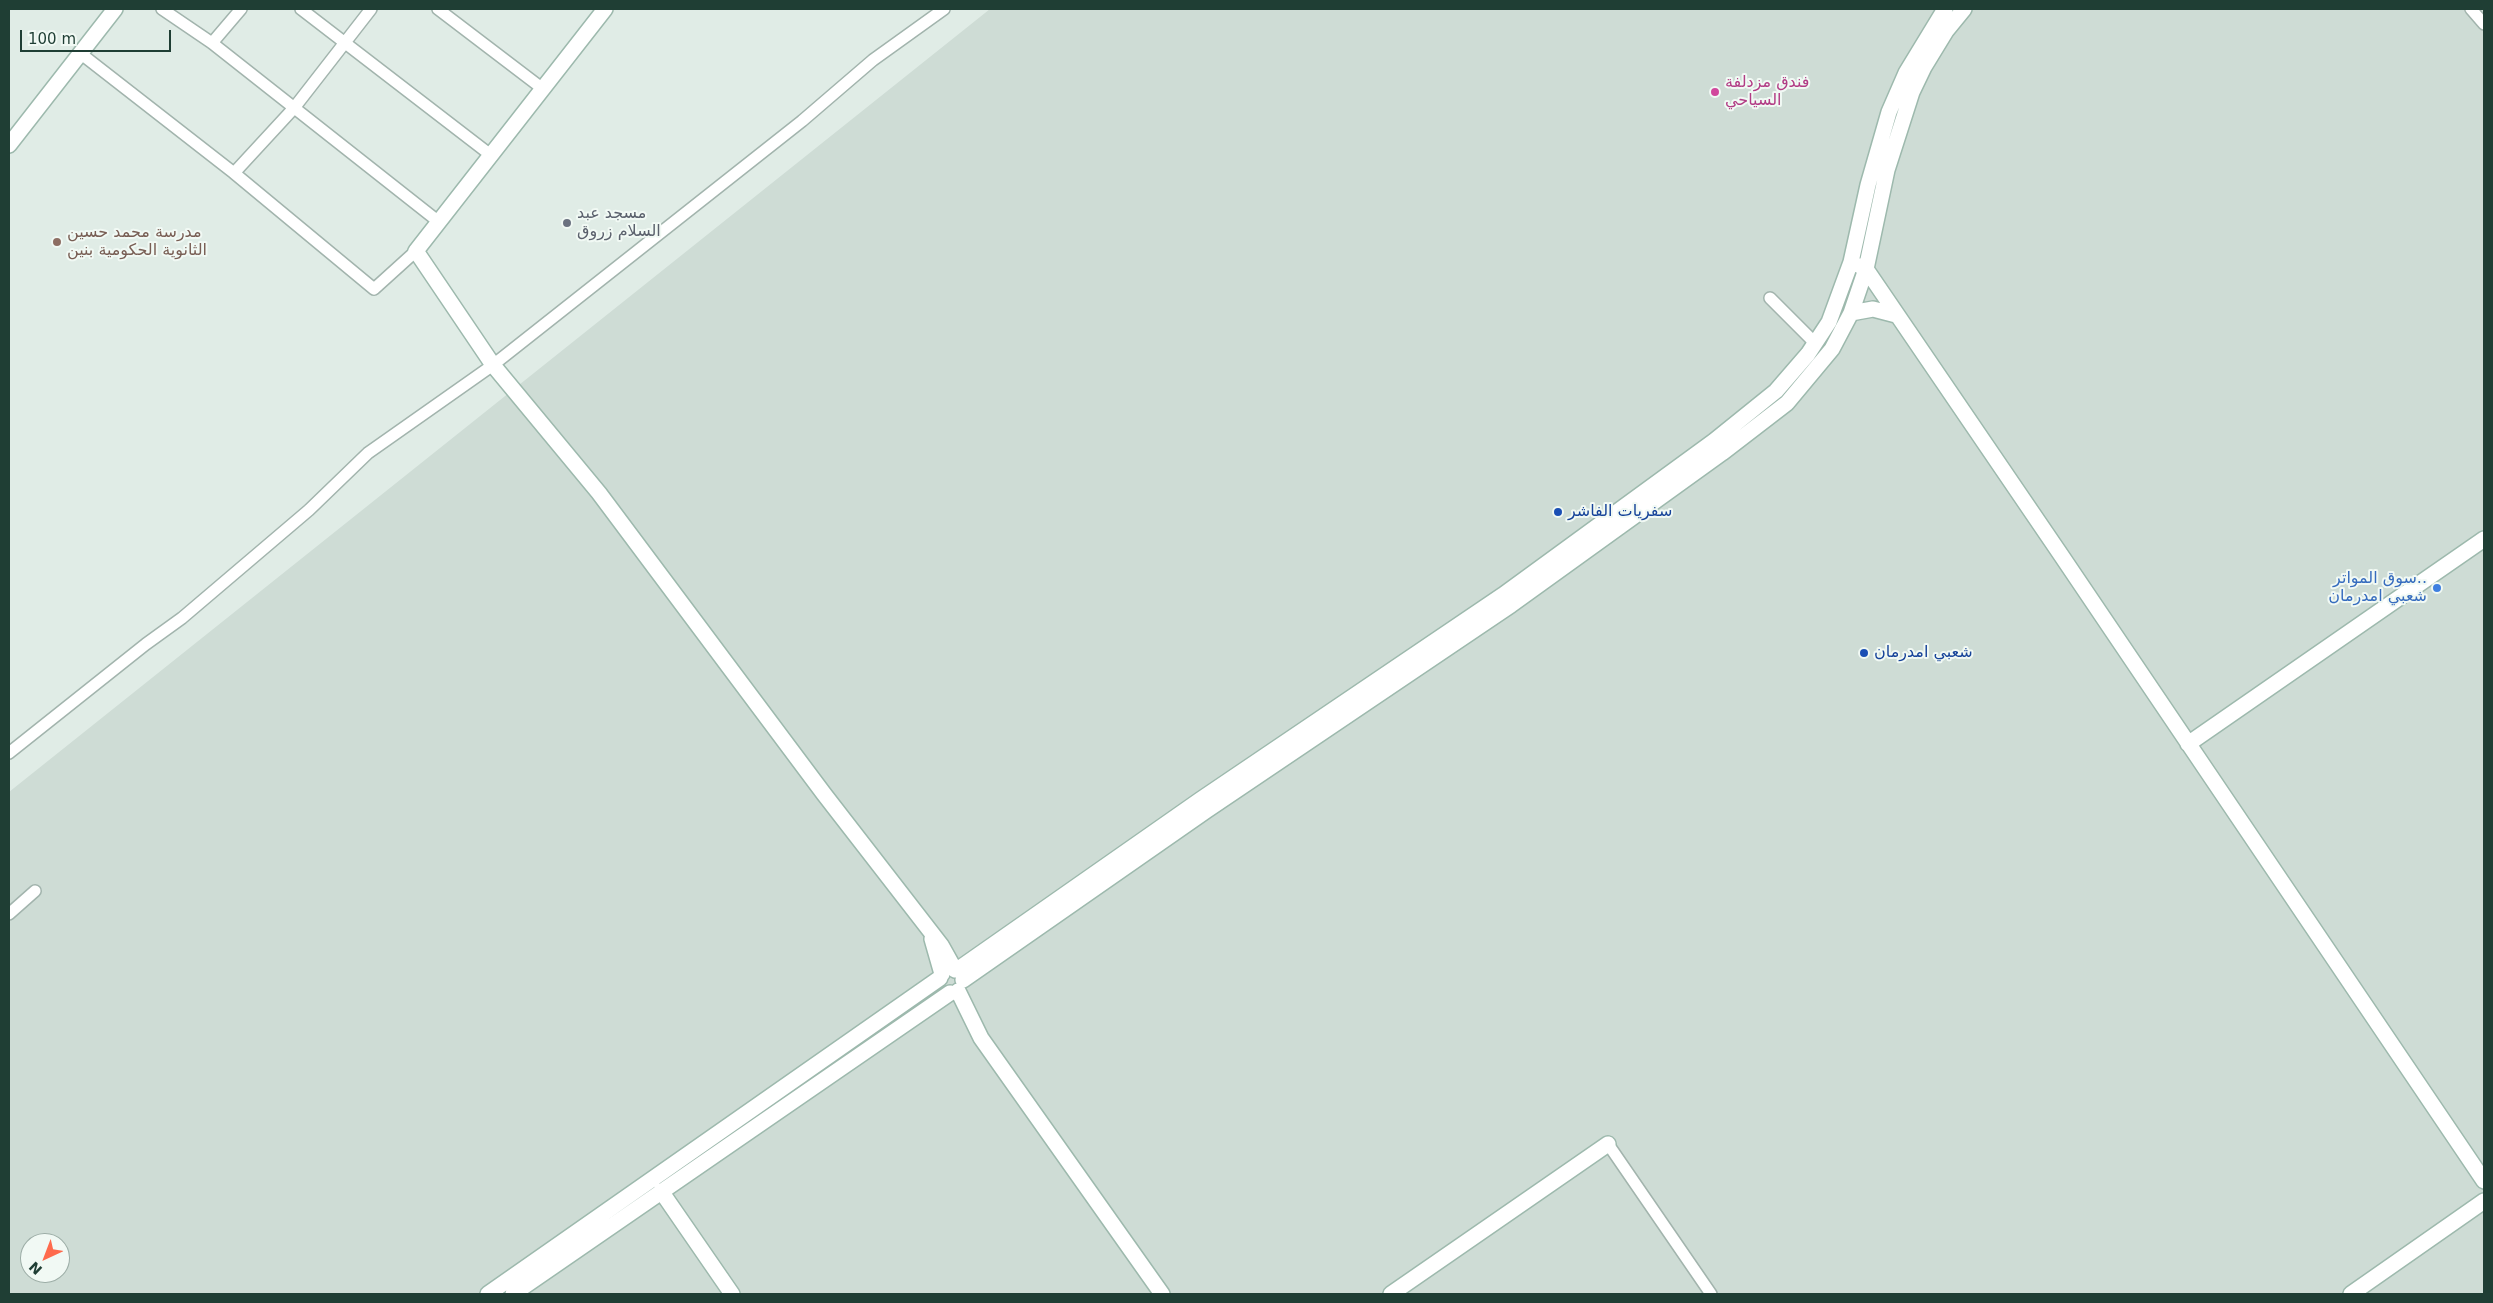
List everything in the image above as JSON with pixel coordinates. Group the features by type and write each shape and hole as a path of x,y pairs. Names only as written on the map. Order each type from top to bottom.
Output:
{"street":[{"path":"9,146 115,9"},
{"path":"162,9 212,43 439,222"},
{"path":"212,43 241,9"},
{"path":"301,9 492,156"},
{"path":"234,173 294,108 371,9"},
{"path":"438,9 542,89"},
{"path":"9,753 146,644 182,618 309,510 368,453 493,365 781,138 874,60 944,9"},
{"path":"1552,567 1765,402 1816,344 1829,322 1851,262 1868,185 1889,112 1906,73 1945,9"},
{"path":"488,1294 952,979 1385,676 1722,453 1787,403 1832,349 1851,313 1866,269 1887,170 1912,92 1924,67 1946,31 1964,9"},
{"path":"2471,9 2484,24"},
{"path":"80,53 234,173 374,290 416,251 492,156 599,11"},
{"path":"416,251 493,365 599,493 930,933 981,1038 1162,1294"},
{"path":"1851,262 1866,269 2484,1182"},
{"path":"1770,298 1816,344"},
{"path":"1851,313 1873,310 1896,315"},
{"path":"2188,744 2484,538"},
{"path":"9,914 34,891"},
{"path":"512,1294 661,1191 952,979"},
{"path":"1391,1294 1608,1144 1711,1294"},
{"path":"661,1191 732,1294"},
{"path":"2351,1294 2484,1201"}],"shaded area":[{"path":"990,9 2484,9 2484,1294 9,1294 9,792"}],"place":[{"name":"فندق مزدلفة السياحي","path":"1715,92"},
{"name":"مسجد عبد السلام زروق","path":"567,223"},
{"name":"مدرسة محمد حسين الثانوية الحكومية بنين","path":"57,242"},
{"name":"سفريات الفاشر","path":"1558,512"},
{"name":"سوق المواتر.. شعبي امدرمان","path":"2437,588"},
{"name":"شعبي امدرمان","path":"1864,653"}]}
